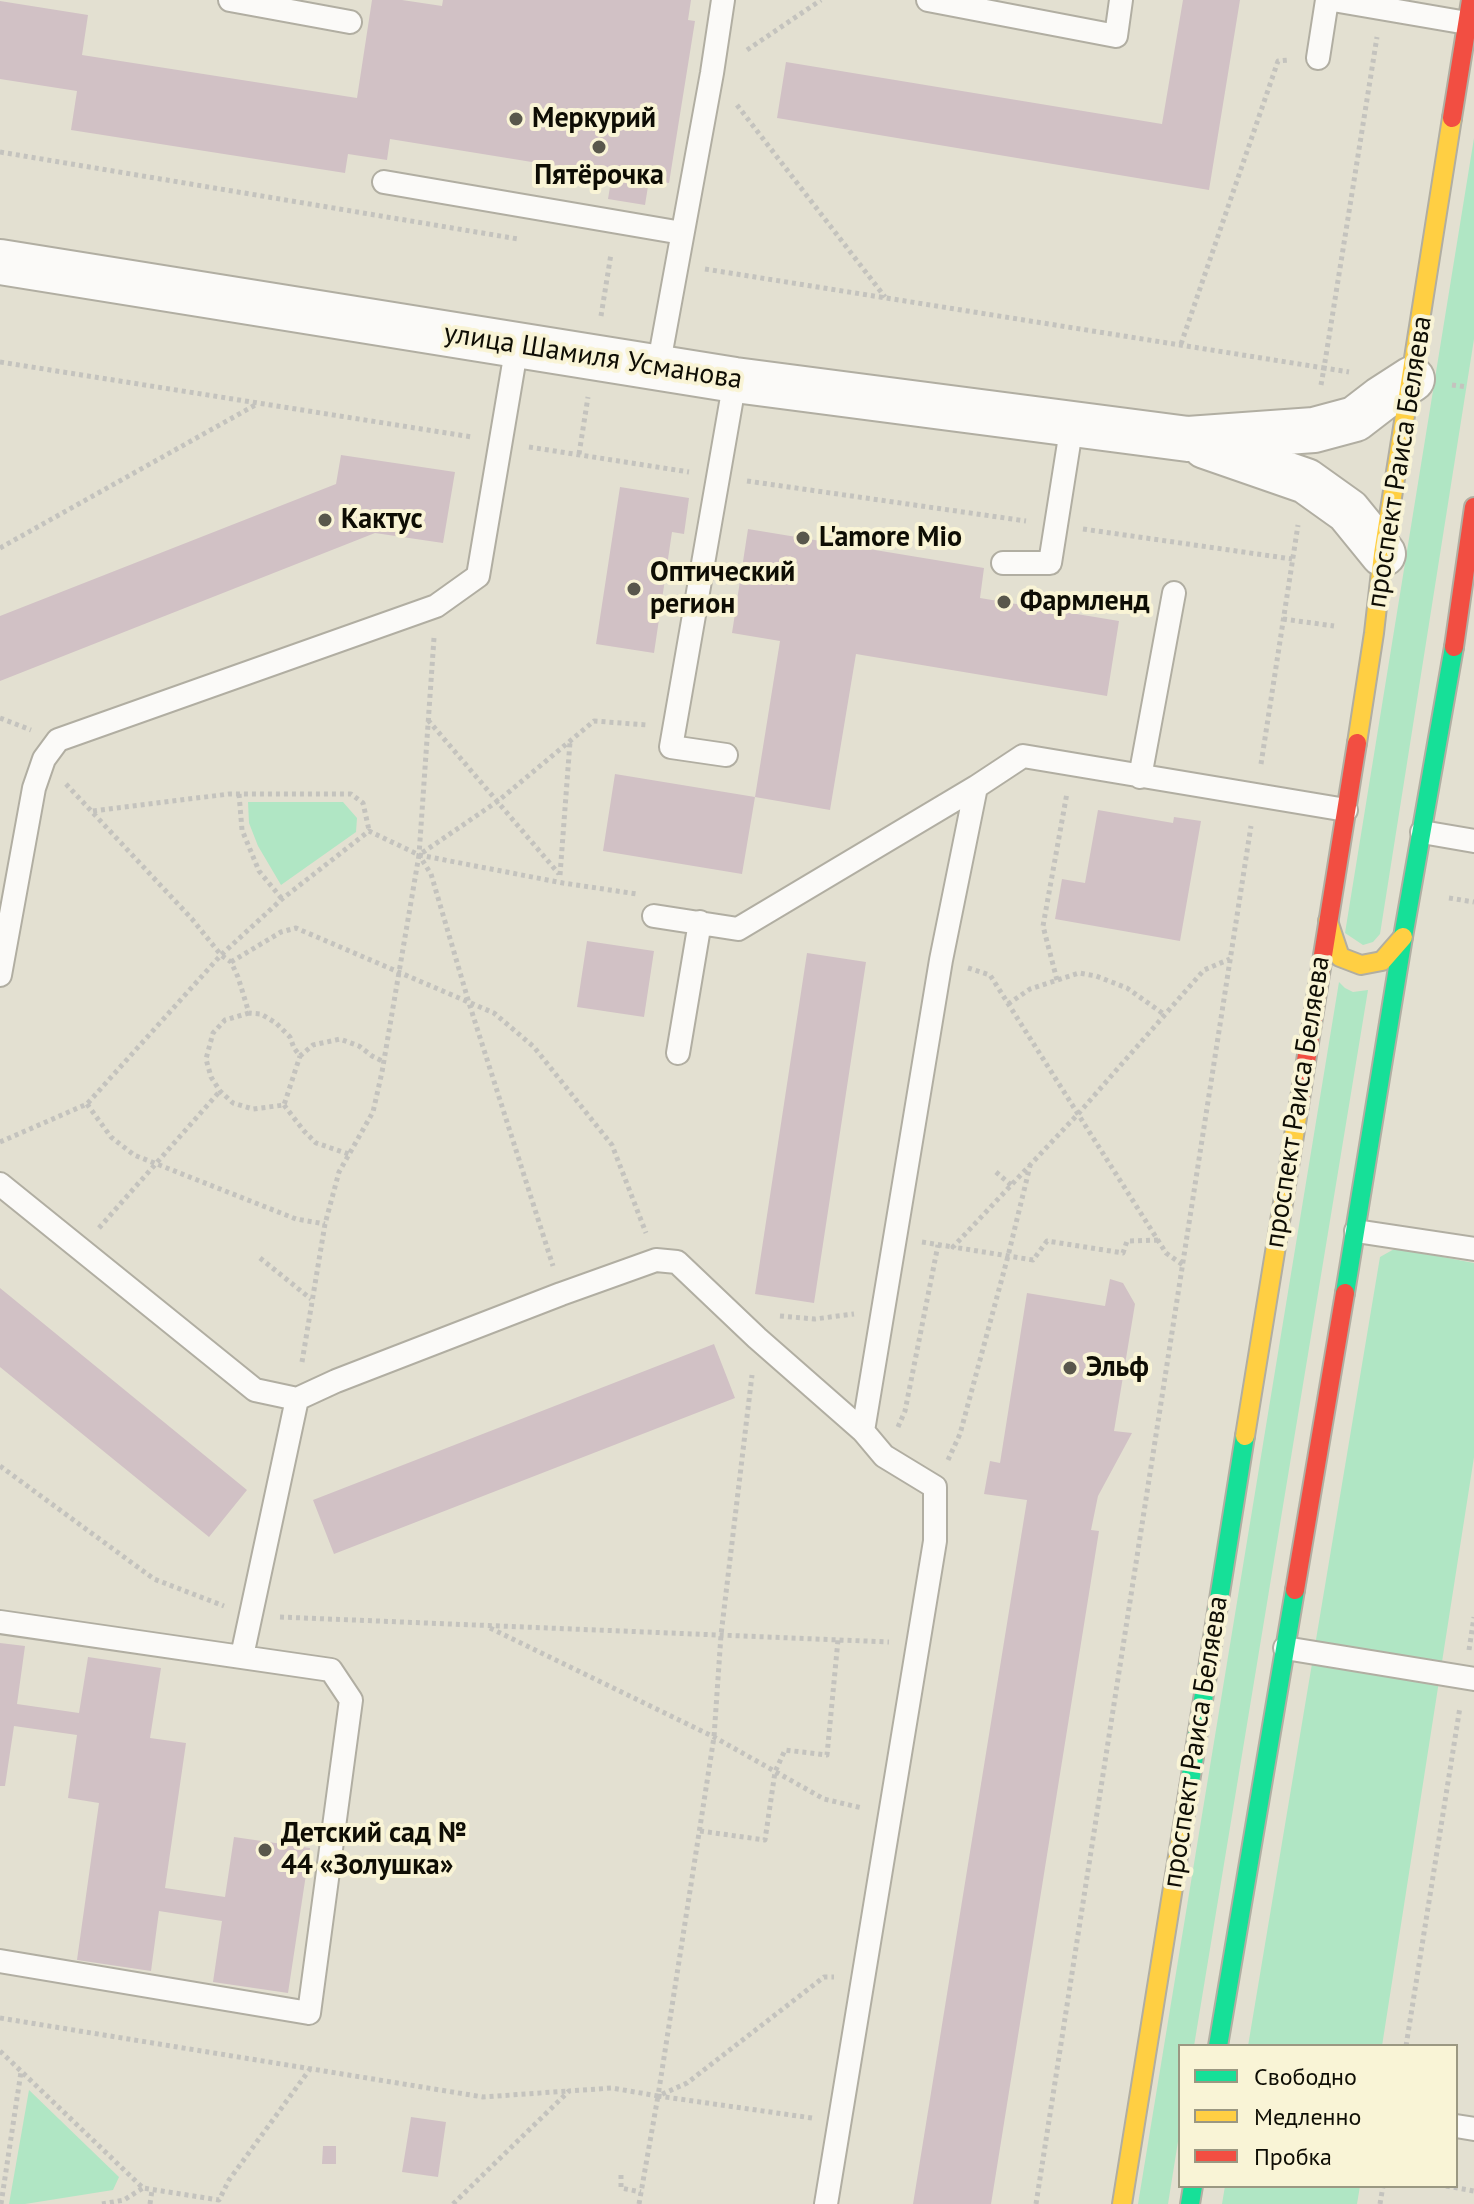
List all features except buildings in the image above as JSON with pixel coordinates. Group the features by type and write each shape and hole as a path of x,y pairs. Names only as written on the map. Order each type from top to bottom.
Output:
{"street":[{"name":"проспект Раиса Беляева","path":"1122,2204 1346,810 1383,554 1471,0"},
{"name":"улица Шамиля Усманова","path":"0,262 735,380 1188,439 1314,430 1355,419 1412,379"},
{"name":"улица Шамиля Усманова","path":"1188,439 1306,481 1348,511 1383,554"},
{"path":"1218,2044 1403,937 1469,569 1474,507"},
{"path":"1328,921 1340,957 1361,965 1382,961 1403,937"}],"lane":[{"path":"230,0 350,22"},
{"path":"658,368 723,0"},
{"path":"928,0 1116,36 1121,0"},
{"path":"1318,58 1330,0 1467,23"},
{"path":"384,182 682,233"},
{"path":"0,975 34,788 44,759 58,740 436,606 478,576 517,345"},
{"path":"726,755 671,747 735,380"},
{"path":"1003,563 1050,563 1072,424"},
{"path":"1140,777 1174,593"},
{"path":"654,916 738,929 1023,756 1346,810"},
{"path":"863,1431 941,960 976,787"},
{"path":"1422,832 1474,841"},
{"path":"678,1053 700,922"},
{"path":"0,1184 255,1390 297,1399 561,1294 656,1260 677,1262 737,1320 863,1431 884,1456 935,1487 935,1541 826,2204"},
{"path":"1356,1231 1474,1249"},
{"path":"242,1656 297,1399"},
{"path":"0,1622 331,1670 351,1700 309,2013 0,1961"},
{"path":"1285,1648 1469,1678"}],"path":[{"path":"821,0 712,73 885,298"},
{"path":"597,252 1324,368 1381,8"},
{"path":"1181,345 1278,61 1318,58"},
{"path":"0,152 526,241"},
{"path":"0,362 717,476 1292,559"},
{"path":"0,548 259,403"},
{"path":"1036,2204 1299,516"},
{"path":"297,1399 325,1224 339,1172 373,1112 384,1062 419,855 436,606"},
{"path":"1283,619 1337,627"},
{"path":"428,720 559,874 563,883"},
{"path":"419,855 498,801 594,721 674,727"},
{"path":"559,874 570,741"},
{"path":"44,759 192,919 221,955 231,962 249,1013"},
{"path":"1057,980 1043,926 1073,765"},
{"path":"92,811 239,794 351,794 363,803 369,831"},
{"path":"239,794 242,830 253,857 259,871 282,899"},
{"path":"369,831 419,855 563,883 658,897 654,916"},
{"path":"0,1142 87,1104 221,955 282,899 369,831"},
{"path":"419,855 431,874 561,1294"},
{"path":"231,962 281,932 296,928 494,1013 534,1047 612,1145 656,1260"},
{"path":"1158,1240 1127,1241 1123,1253 1047,1241 1033,1260 953,1247 1078,1114 1204,970 1230,959"},
{"path":"941,960 990,975 1166,1253 1183,1265"},
{"path":"1008,1004 1030,989 1079,973 1127,988 1165,1015"},
{"path":"284,1105 253,1109 233,1103 220,1091 211,1077 206,1059 213,1033 225,1020 249,1013 261,1014 290,1037 300,1056"},
{"path":"284,1105 300,1056 313,1045 340,1039 359,1046 384,1062"},
{"path":"81,1249 220,1091"},
{"path":"87,1104 111,1137 134,1155 296,1219 325,1224"},
{"path":"284,1105 316,1143 349,1154"},
{"path":"935,1487 960,1434 1030,1165"},
{"path":"996,1172 1011,1185"},
{"path":"884,1456 905,1411 938,1245"},
{"path":"260,1258 312,1299"},
{"path":"737,1320 749,1314 815,1319 883,1311"},
{"path":"639,2204 714,1737 721,1635 757,1338"},
{"path":"0,1466 154,1579 250,1616 918,1643"},
{"path":"1406,2044 1469,1678 1474,1617"},
{"path":"486,1625 714,1737 824,1799 890,1814"},
{"path":"700,1831 765,1840 775,1772 785,1750 827,1755 838,1640"},
{"path":"658,2096 687,2083 824,1977 863,1978"},
{"path":"0,2018 483,2097 612,2088 839,2122"},
{"path":"0,2051 143,2188 220,2202 229,2180 310,2069"},
{"path":"1,2204 21,2071"},
{"path":"453,2204 569,2091"},
{"path":"621,2175 621,2188 641,2192"},
{"path":"102,2204 124,2200 143,2188"},
{"path":"150,2204 152,2190"}],"green space":[{"path":"1474,138 1474,339 1380,934 1373,942 1363,945 1345,933"},
{"path":"248,802 343,802 357,818 356,832 281,885 258,846 249,823"},
{"path":"1339,982 1353,992 1368,990 1194,2044 1178,2044 1178,2142 1168,2204 1138,2204"},
{"path":"1396,1248 1474,1263 1474,1457 1382,2044 1248,2044 1380,1257"},
{"path":"29,2090 119,2177 113,2190 9,2204"},
{"path":"1225,2188 1360,2188 1357,2204 1222,2204"}],"traffic: fast":[{"path":"1345,1293 1454,647"},
{"path":"1189,1788 1245,1436"},
{"path":"1218,2044 1295,1590"},
{"path":"1190,2204 1193,2188"}],"traffic: slow":[{"path":"1357,743 1383,554 1452,118"},
{"path":"1328,921 1340,957 1361,965 1382,961 1403,937"},
{"path":"1245,1436 1299,1105"},
{"path":"1122,2204 1189,1788"}],"traffic: jam":[{"path":"1452,118 1471,0"},
{"path":"1454,647 1474,507"},
{"path":"1299,1105 1357,743"},
{"path":"1295,1590 1345,1293"}],"place":[{"name":"Меркурий","path":"516,119"},
{"name":"Пятёрочка","path":"599,147"},
{"name":"Кактус","path":"325,520"},
{"name":"L'amore Mio","path":"803,538"},
{"name":"Оптический регион","path":"634,589"},
{"name":"Фармленд","path":"1004,602"},
{"name":"Эльф","path":"1070,1368"},
{"name":"Детский сад № 44 «Золушка»","path":"265,1850"}]}
